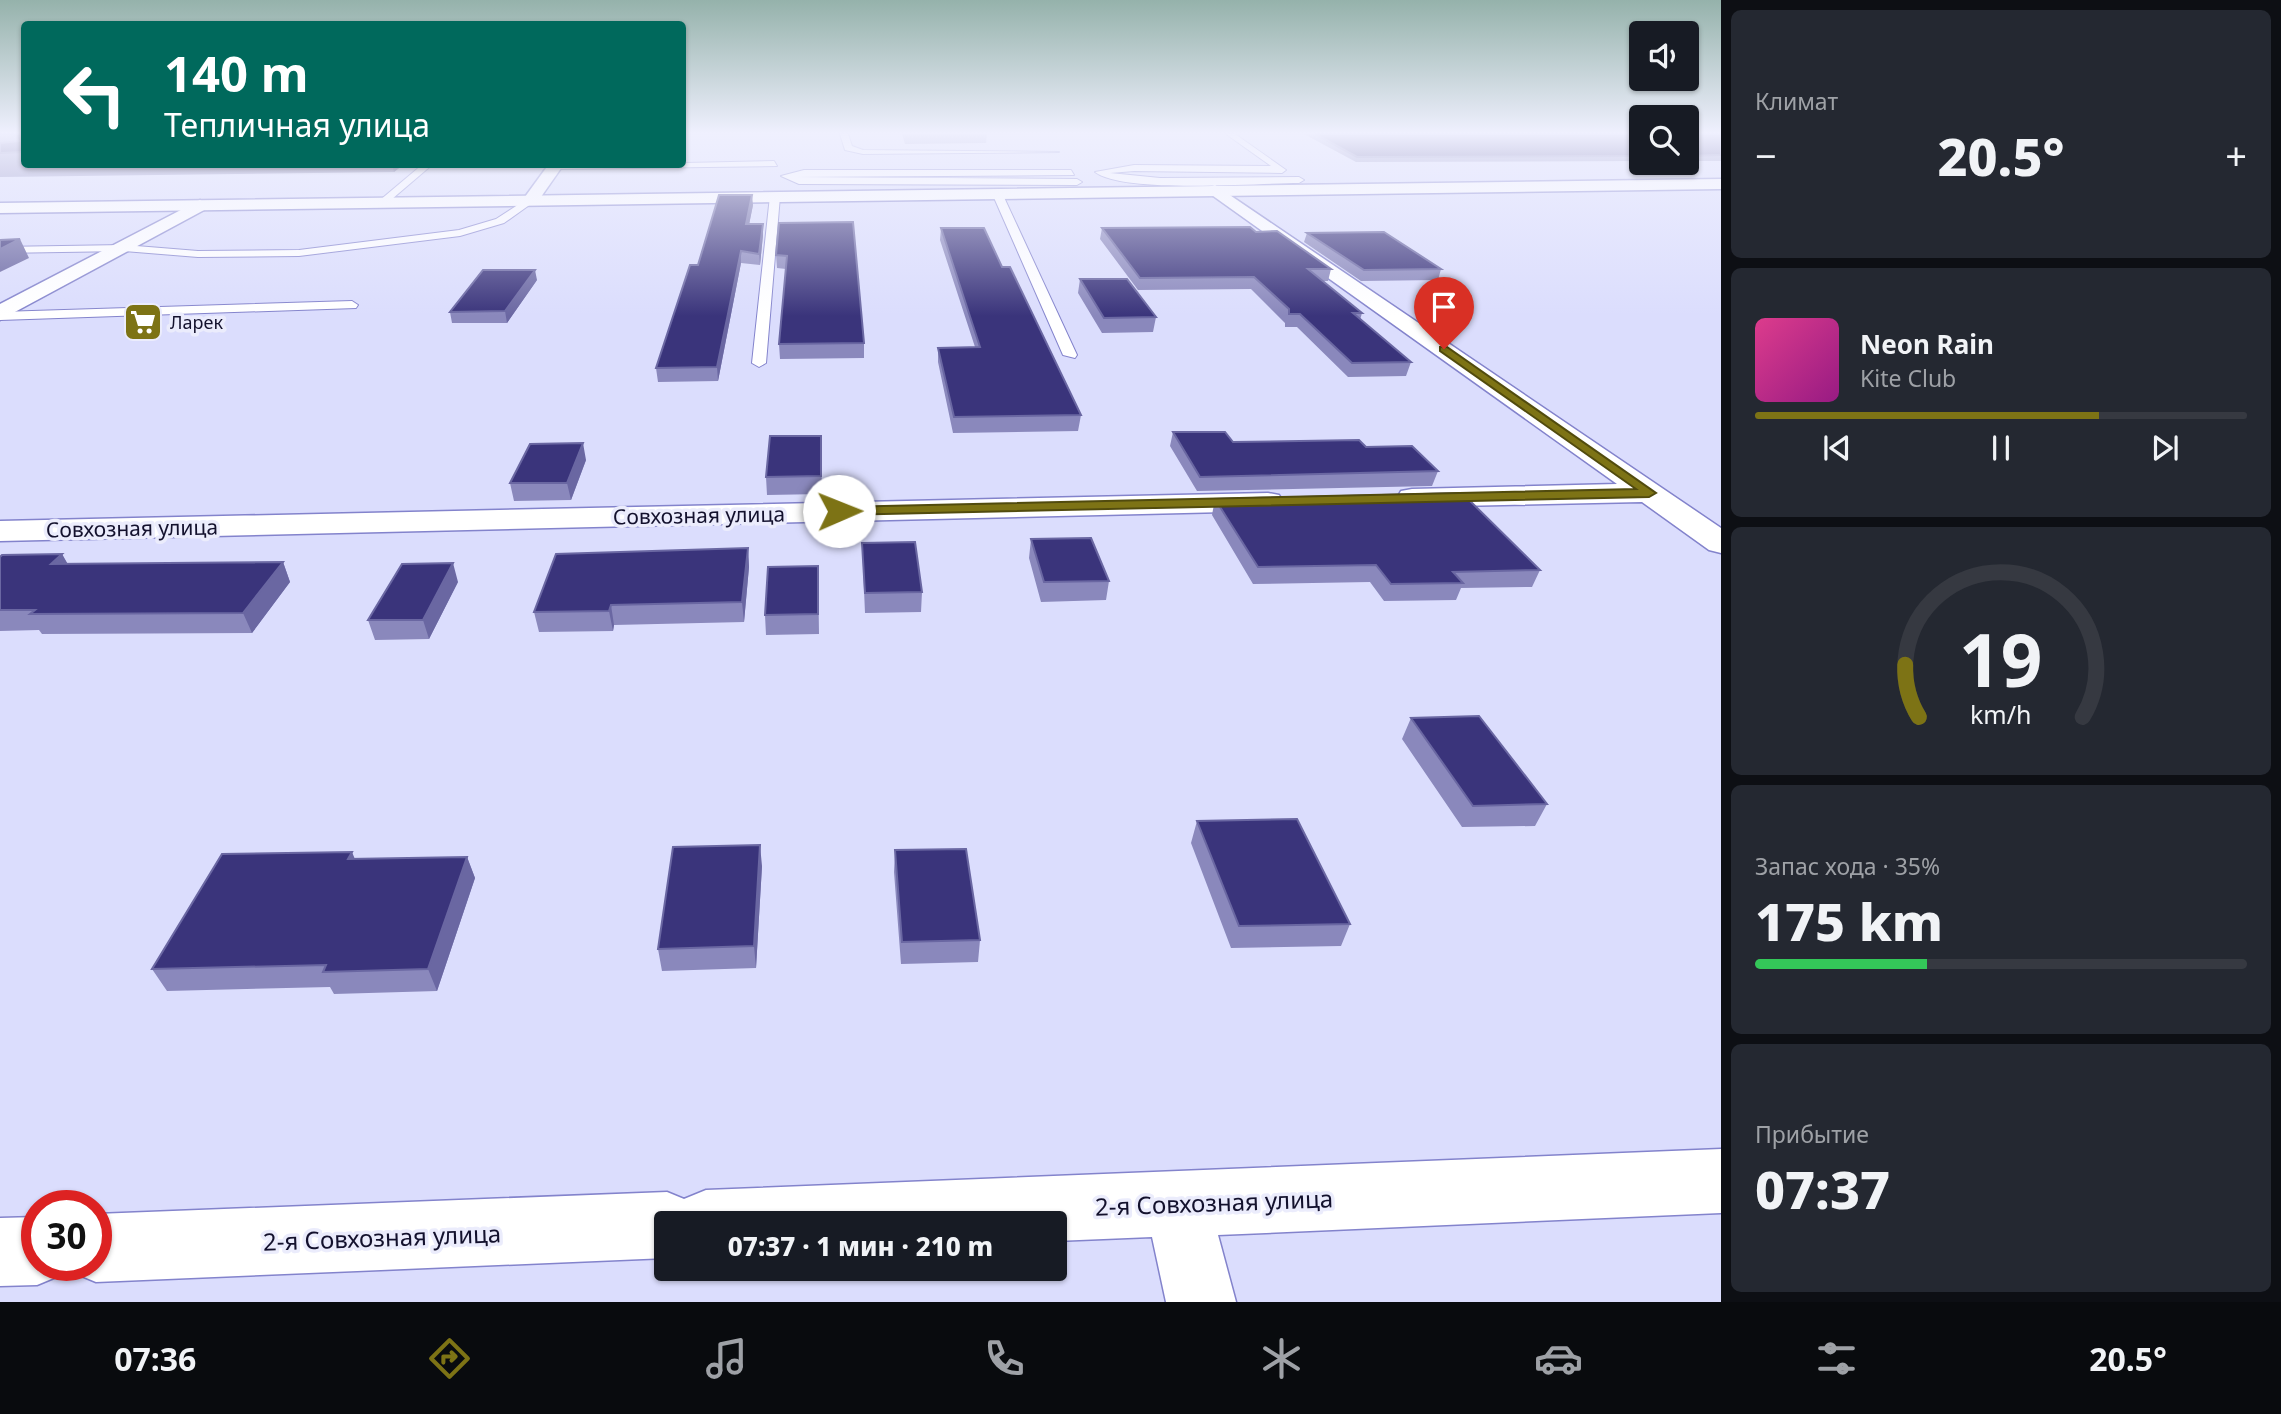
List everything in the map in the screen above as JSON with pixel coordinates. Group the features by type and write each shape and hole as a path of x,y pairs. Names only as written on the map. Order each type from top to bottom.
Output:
{"street":[{"path":"530,201 535,195"},
{"path":"0,208 867,195"},
{"path":"1222,195 1721,543"},
{"path":"0,315 200,205"},
{"path":"1384,499 1649,493"},
{"name":"Совхозная улица","path":"0,531 1300,501"},
{"name":"2-я Совхозная улица","path":"1003,1211 1721,1181"},
{"path":"1177,1204 1201,1302"},
{"name":"2-я Совхозная улица","path":"112,1247 654,1226"},
{"path":"0,1252 21,1251"}],"lane":[{"path":"382,203 392,195"},
{"path":"998,195 1070,355"},
{"path":"759,363 775,196"},
{"path":"0,250 124,248 198,254 299,253 460,233 499,221 530,201"},
{"path":"0,315 352,305"}],"building":[{"path":"719,195 752,195 746,224 763,224 759,254 741,251 717,367 656,368 690,265 698,265"},
{"path":"853,222 864,343 779,344 787,256 776,255 779,223"},
{"path":"1250,227 1256,232 1277,231 1331,269 1308,269 1362,313 1353,313 1411,362 1352,363 1300,314 1289,314 1289,309 1254,277 1140,278 1102,228"},
{"path":"941,228 984,228 1002,267 1010,267 1081,415 954,417 938,348 980,347"},
{"path":"1384,232 1441,269 1364,270 1307,233"},
{"path":"20,239 0,249 0,240"},
{"path":"483,270 535,270 505,311 450,312"},
{"path":"1080,279 1127,279 1156,317 1104,318"},
{"path":"1173,432 1225,432 1233,442 1359,440 1366,447 1412,446 1438,471 1200,477"},
{"path":"770,436 821,436 821,476 766,477"},
{"path":"583,443 567,483 510,483 530,444"},
{"path":"1462,493 1540,570 1453,572 1463,583 1391,584 1376,565 1258,567 1215,499"},
{"path":"1091,538 1109,581 1044,582 1031,539"},
{"path":"915,542 922,592 865,593 862,543"},
{"path":"748,548 742,602 611,605 609,611 534,612 556,554"},
{"path":"62,554 51,564 283,562 243,613 30,614 35,610 0,610 2,555"},
{"path":"453,563 423,620 368,620 402,564"},
{"path":"818,566 818,614 765,615 768,567"},
{"path":"1479,716 1547,804 1473,806 1411,718"},
{"path":"1297,819 1350,924 1239,926 1197,821"},
{"path":"760,845 754,946 658,949 673,847"},
{"path":"966,849 980,940 902,942 895,850"},
{"path":"352,852 348,859 467,857 428,969 323,972 326,965 152,969 222,854"}],"place":[{"name":"Ларек","path":"143,322"}],"route":[{"path":"839,511 1649,493 1444,349"}]}
